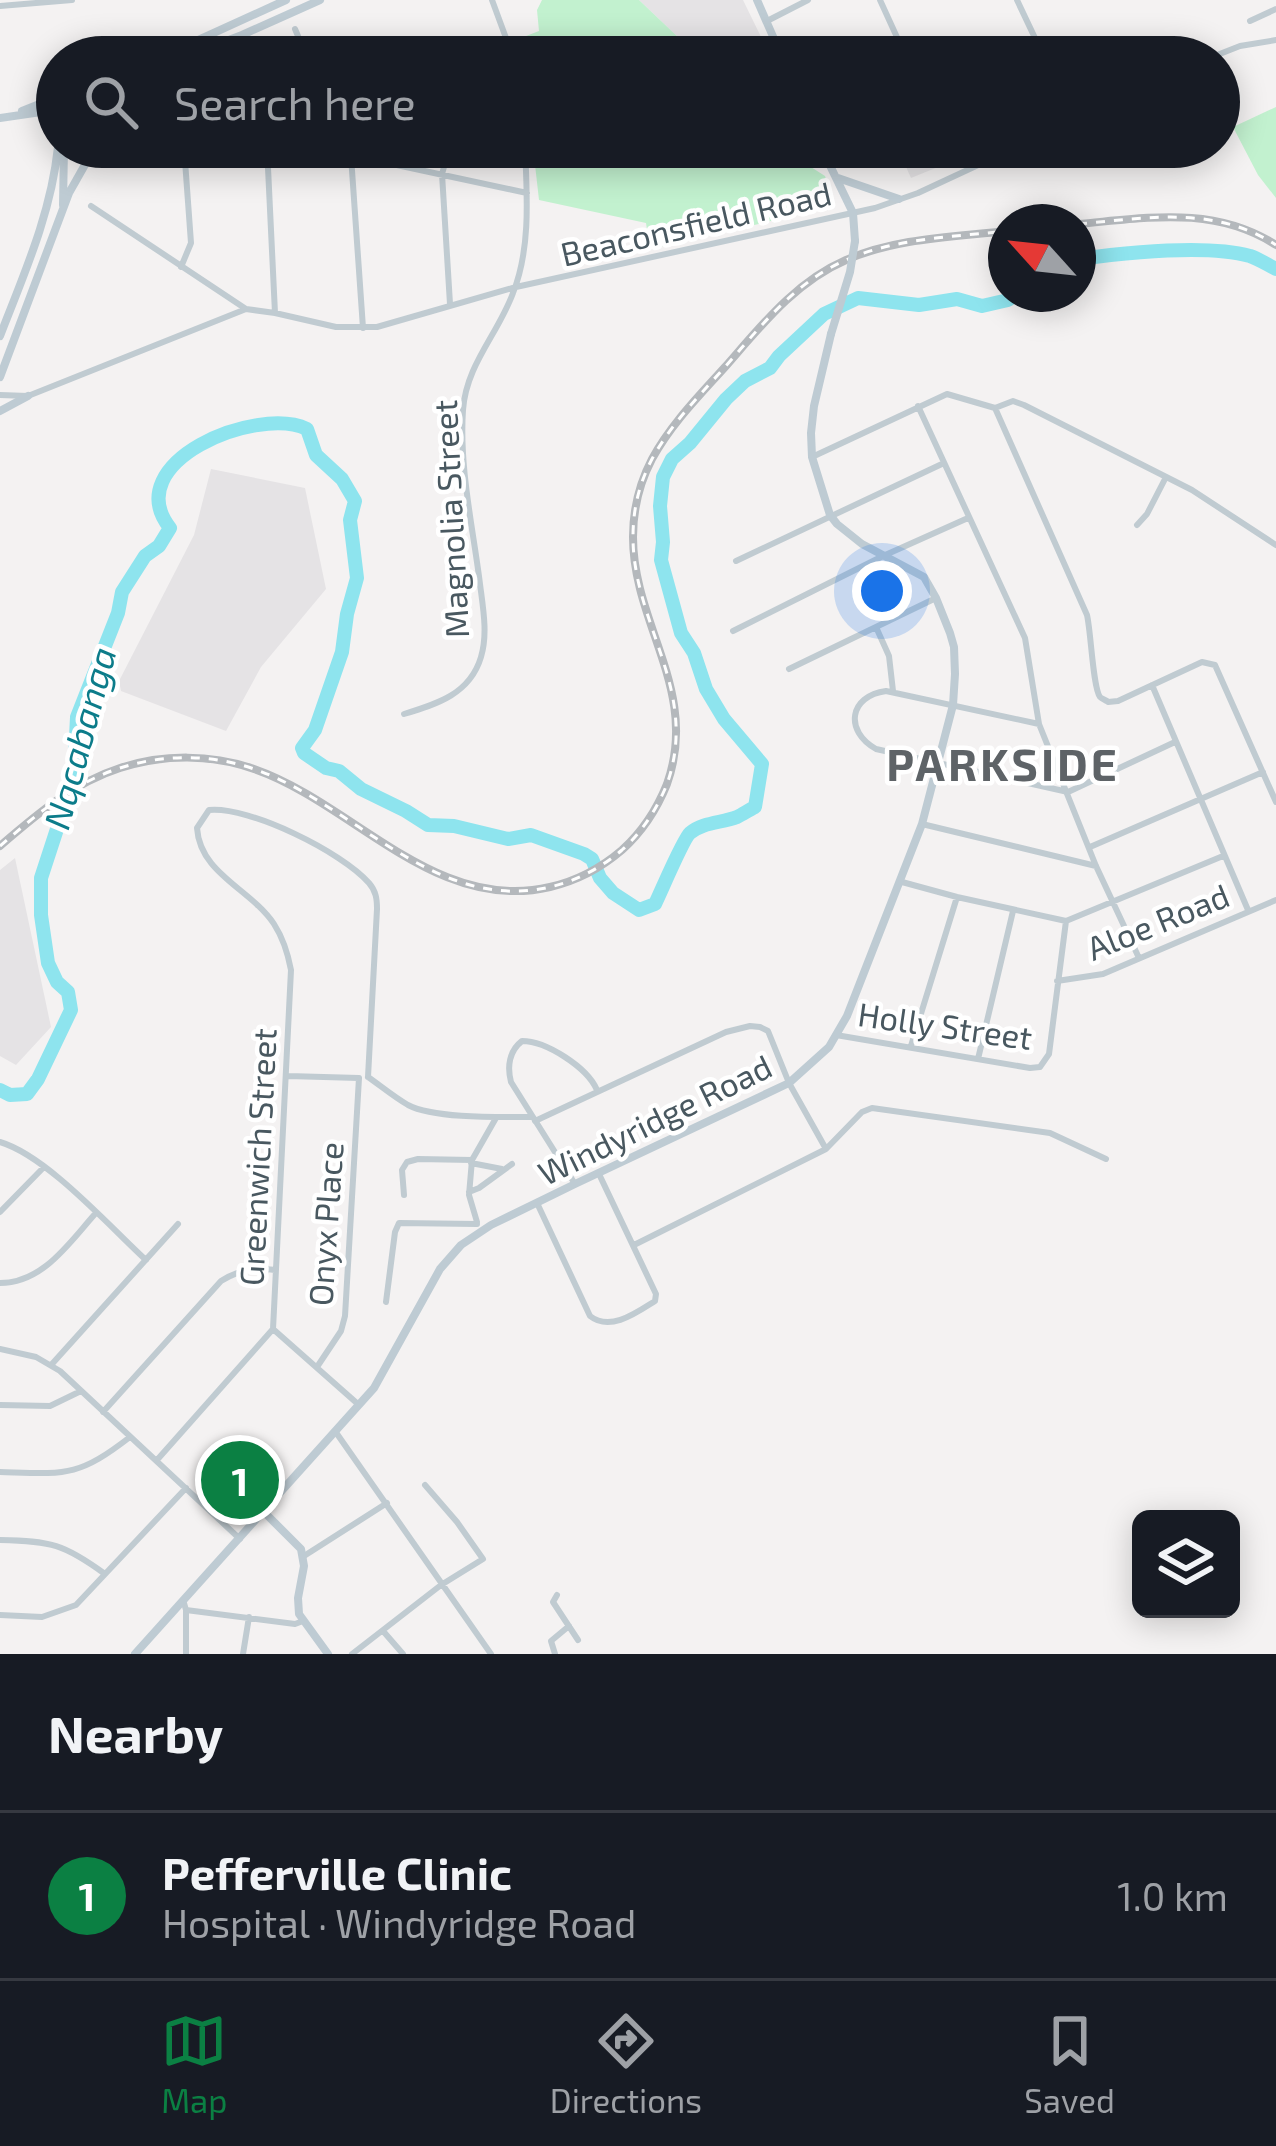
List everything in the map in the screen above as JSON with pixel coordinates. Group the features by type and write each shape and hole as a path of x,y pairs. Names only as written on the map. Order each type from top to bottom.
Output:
{"street":[{"path":"6,4 72,0"},
{"path":"207,36 286,0"},
{"path":"242,35 320,0"},
{"path":"492,0 505,36"},
{"path":"757,0 773,36"},
{"path":"767,21 808,0"},
{"path":"880,0 896,36"},
{"path":"1017,0 1033,36"},
{"path":"1250,21 1276,9"},
{"path":"295,29 298,36"},
{"path":"1240,46 1276,40"},
{"path":"0,118 36,105"},
{"path":"15,113 36,112"},
{"path":"0,336 46,213 56,168"},
{"path":"62,168 63,209"},
{"path":"0,377 83,168"},
{"path":"181,266 191,243 186,168"},
{"path":"268,168 275,313"},
{"path":"92,206 246,309 336,328 363,328 350,168"},
{"path":"415,168 527,193"},
{"path":"444,168 450,305"},
{"name":"Magnolia Street","path":"404,714 452,696 470,680 481,659 484,621 465,459 464,400 473,368 516,287 524,248 526,168"},
{"path":"789,669 936,598 918,572 842,529 830,515 812,457 814,406 855,241 853,214 832,168"},
{"name":"Beaconsfield Road","path":"363,328 516,287 853,214 899,200 970,168"},
{"path":"837,178 899,200"},
{"path":"0,411 246,309"},
{"path":"0,394 28,396"},
{"path":"812,457 947,394 995,408 1019,402 1204,498 1276,545"},
{"path":"918,406 1025,638 1039,724 1139,958"},
{"path":"995,408 1087,615 1100,697 1114,702 1202,662 1216,665 1276,802"},
{"path":"736,562 944,463"},
{"path":"1137,525 1166,477"},
{"path":"733,631 968,518"},
{"name":"Windyridge Road","path":"135,1654 185,1606 359,1405 385,1372 440,1269 478,1228 789,1083 821,1055 856,999 902,882 940,764 953,705 954,647 936,598"},
{"path":"876,627 889,656 893,691"},
{"path":"1152,685 1248,910"},
{"path":"1039,724 893,691 876,692 860,702 855,720 859,734 876,749 1068,792 1175,742"},
{"path":"1090,847 1263,772"},
{"name":"Onyx Place","path":"200,847 199,821 208,810 225,810 296,833 372,886 377,900 346,1316 317,1366"},
{"path":"922,824 1096,866"},
{"name":"Greenwich Street","path":"157,1460 273,1329 291,987 285,946 266,914 211,864 200,847"},
{"path":"902,882 1066,921 1223,856"},
{"path":"911,1046 957,897"},
{"name":"Aloe Road","path":"1057,981 1088,978 1276,901"},
{"path":"978,1059 1013,910"},
{"name":"Holly Street","path":"836,1035 1030,1068 1044,1065 1066,921"},
{"path":"286,1076 363,1077 418,1109 534,1119 726,1032 750,1026 768,1031 789,1083 826,1149"},
{"path":"575,1184 515,1092 509,1074 512,1053 522,1040 532,1041 573,1062 587,1073 597,1091"},
{"path":"634,1245 826,1149 867,1109 1050,1132 1106,1159"},
{"path":"386,1301 399,1223 478,1228 469,1192 471,1161 496,1117"},
{"path":"0,1142 44,1167 146,1260"},
{"path":"404,1196 402,1170 407,1162 471,1161 509,1167 469,1192"},
{"path":"0,1212 44,1167"},
{"path":"537,1203 593,1320 614,1323 644,1308 655,1301 656,1294 598,1172"},
{"path":"0,1283 18,1282 38,1272 95,1213"},
{"path":"52,1364 178,1225"},
{"path":"103,1412 212,1288 236,1273 275,1270"},
{"path":"273,1329 359,1405"},
{"path":"0,1349 52,1364 240,1539"},
{"path":"0,1405 50,1406 81,1391"},
{"path":"335,1430 491,1654"},
{"path":"0,1472 53,1474 83,1468 130,1437"},
{"path":"352,1654 483,1559 424,1485"},
{"path":"0,1615 42,1617 63,1612 82,1600 186,1488"},
{"path":"304,1556 387,1503"},
{"path":"264,1512 304,1556 298,1605 303,1621 328,1654"},
{"path":"0,1540 42,1541 66,1548 104,1574"},
{"path":"557,1595 553,1602 578,1640"},
{"path":"186,1654 185,1606 295,1624 303,1621"},
{"path":"243,1654 249,1617"},
{"path":"555,1654 551,1642 569,1626"},
{"path":"383,1631 403,1654"}],"shaded area":[{"path":"639,0 743,0 761,36 677,36"},
{"path":"906,168 936,168 911,178"},
{"path":"211,469 305,488 326,589 261,667 226,731 121,691 119,681 194,535"},
{"path":"15,858 51,1027 16,1065 0,1056 0,870"},
{"path":"227,1447 265,1482 247,1503 236,1503 203,1473"}],"green space":[{"path":"542,0 639,0 677,36 526,36 539,31 537,10"},
{"path":"1276,107 1276,198 1240,140 1240,124"},
{"path":"535,168 812,168 825,176 831,194 823,209 650,249 646,223 539,200"}],"waterway":[{"name":"Nqcabanga","path":"1096,257 1232,252 1276,269"},
{"name":"Nqcabanga","path":"0,1090 27,1094 71,1010 68,992 48,963 41,878 74,777 77,717 122,592 170,528 159,504 162,481 177,461 228,432 285,424 307,429 316,455 342,479 355,501 350,520 357,578 342,652 315,730 302,748 304,753 428,825 508,839 531,835 584,854 613,893 639,910 655,904 690,833 755,807 762,764 724,719 681,633 661,560 663,477 672,459 726,399 745,381 770,368 824,314 858,298 919,305 957,299 988,305"}],"railway":[{"path":"1096,222 1204,219 1253,232 1276,245"},
{"path":"0,846 86,782 136,763 187,758 238,764 290,785 396,851 469,885 508,891 550,887 597,868 622,850 648,820 667,784 675,750 671,688 643,600 633,537 640,487 660,446 766,321 811,280 865,253 988,233"}],"place":[{"name":"Pefferville Clinic","path":"240,1480"}],"district":[{"name":"PARKSIDE","path":"1003,765"}]}
